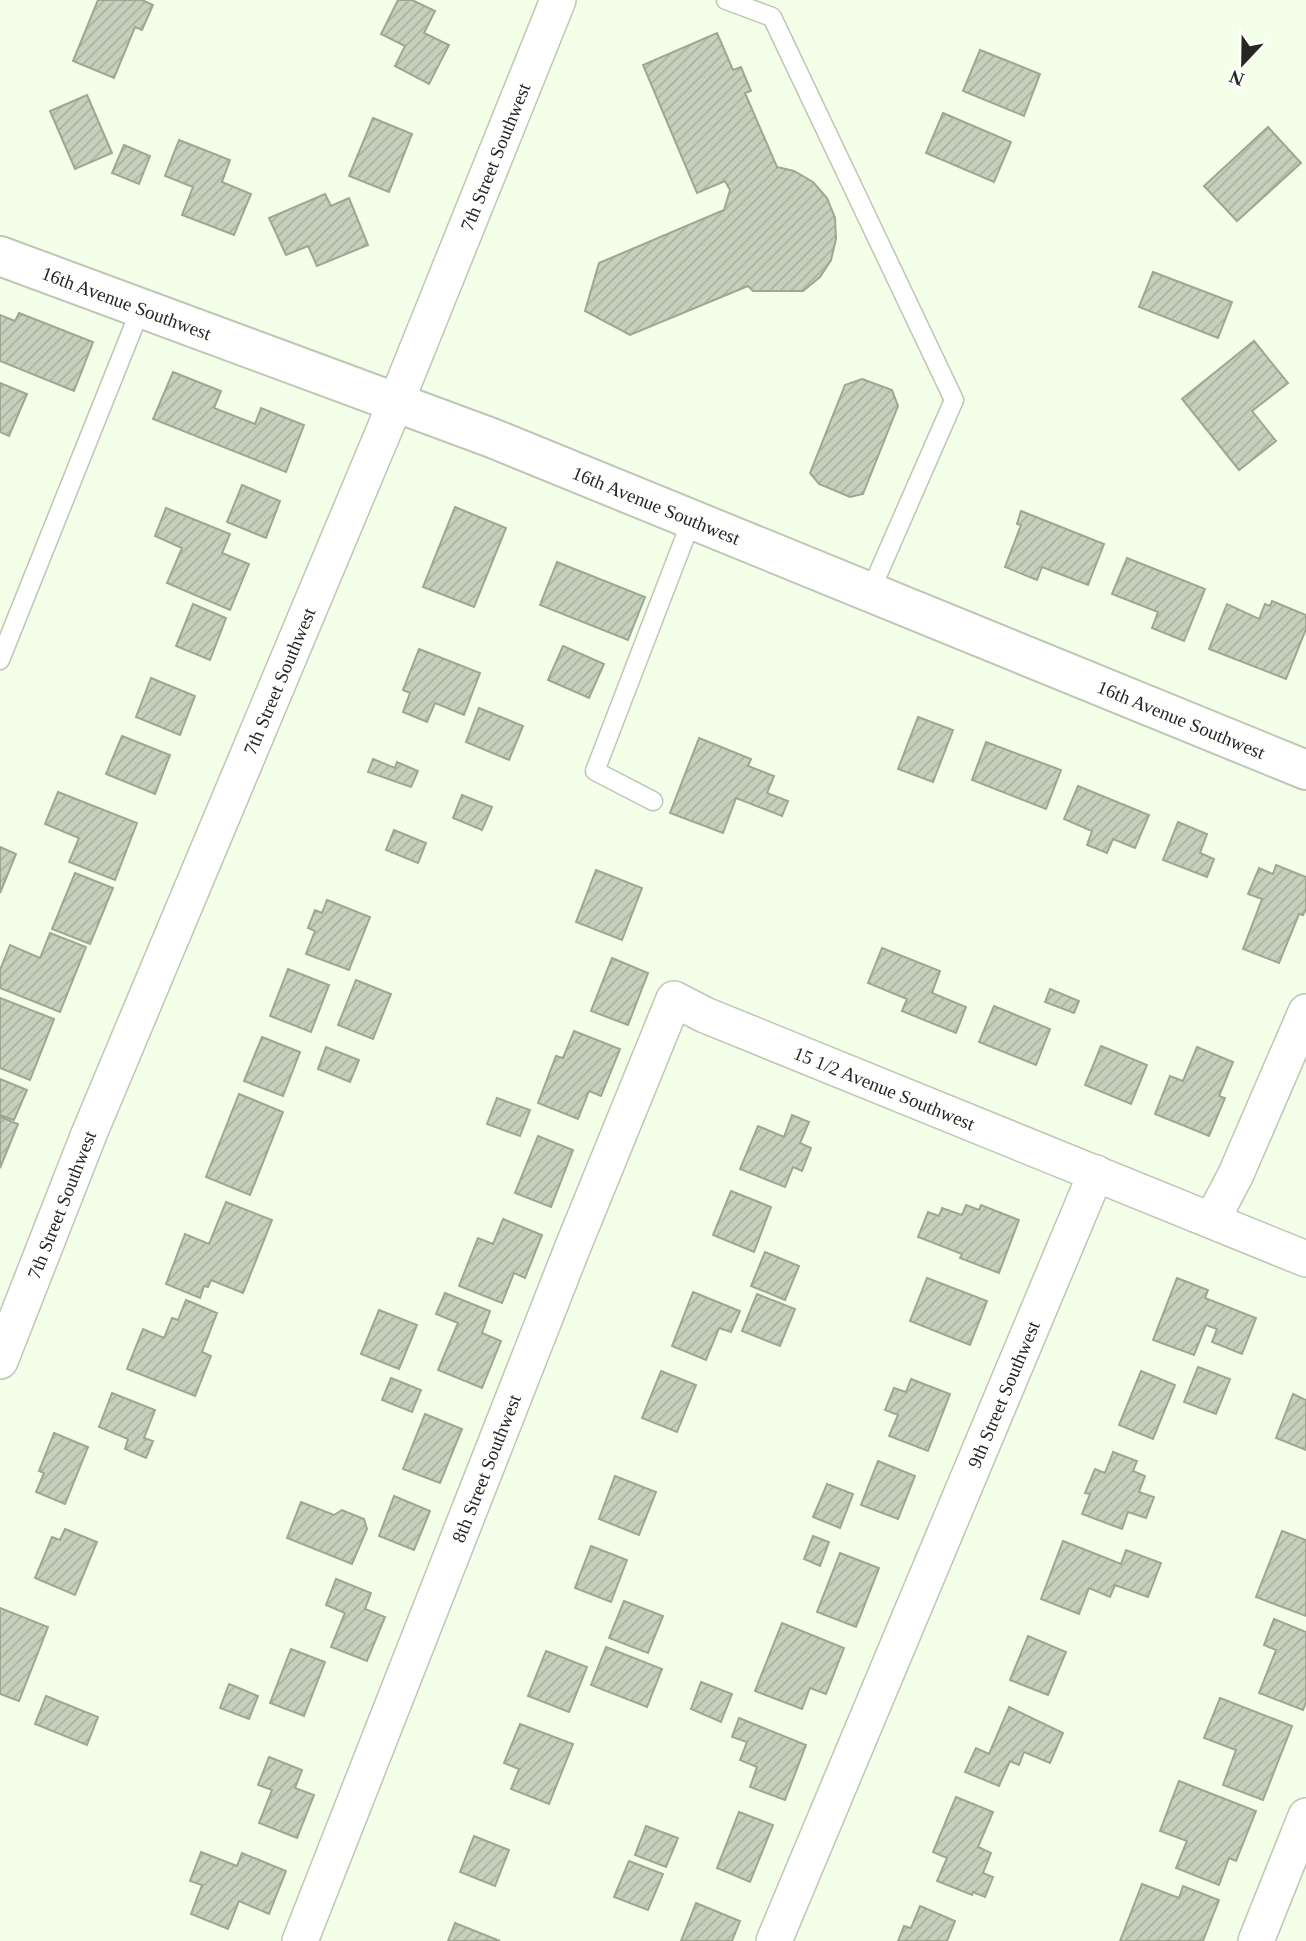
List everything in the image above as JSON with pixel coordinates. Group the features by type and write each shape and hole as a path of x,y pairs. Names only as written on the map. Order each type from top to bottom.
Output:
{"street":[{"name":"7th Street Southwest","path":"0,1361 14,1283 89,1134 396,401 558,0"},
{"name":"16th Avenue Southwest","path":"0,256 492,438 1306,769"},
{"name":"15 1/2 Avenue Southwest","path":"674,999 718,1020 1096,1173"},
{"name":"8th Street Southwest","path":"299,1941 572,1249 674,999"},
{"path":"1212,1220 1236,1174 1306,1012"},
{"path":"1096,1173 1306,1258"},
{"name":"9th Street Southwest","path":"775,1941 1096,1173"},
{"path":"1256,1941 1306,1816"}],"lane":[{"path":"726,0 772,17 954,400 870,592"},
{"path":"0,660 141,308"},
{"path":"653,801 595,771 692,519"}],"building":[{"path":"98,0 142,0 153,5 142,30 135,27 114,78 73,61"},
{"path":"398,0 412,0 435,11 424,33 449,45 429,84 395,66 405,46 381,34"},
{"path":"717,33 733,70 741,67 751,91 745,93 777,167 794,171 813,182 827,198 835,218 836,239 831,260 820,277 803,291 753,291 748,286 630,335 585,311 599,263 724,210 730,190 725,181 697,193 643,65"},
{"path":"980,50 1040,74 1024,116 963,91"},
{"path":"87,95 112,153 75,169 50,111"},
{"path":"943,113 1011,142 994,182 926,153"},
{"path":"373,118 412,134 389,192 349,176"},
{"path":"1268,127 1301,163 1237,221 1204,186"},
{"path":"179,140 230,160 222,182 251,194 234,235 182,215 193,187 165,176"},
{"path":"124,145 150,156 139,184 112,173"},
{"path":"325,194 331,206 349,198 368,245 317,266 308,246 286,255 269,218"},
{"path":"1153,272 1232,302 1218,338 1139,307"},
{"path":"19,313 93,342 74,391 0,361 0,315 15,321"},
{"path":"1254,341 1288,383 1252,411 1276,441 1239,470 1182,399"},
{"path":"173,372 221,391 214,408 255,424 261,408 304,425 286,472 153,419"},
{"path":"862,379 892,390 898,406 863,494 850,497 819,484 810,473 845,385"},
{"path":"0,383 27,394 9,436 0,432"},
{"path":"242,485 280,501 266,538 227,522"},
{"path":"455,507 506,528 474,607 423,587"},
{"path":"166,508 230,534 222,553 249,564 230,610 167,583 182,548 155,536"},
{"path":"1021,511 1104,544 1088,585 1042,567 1037,580 1005,567 1021,525 1017,524"},
{"path":"1127,558 1205,589 1184,641 1152,628 1158,612 1112,594"},
{"path":"557,562 645,597 628,640 540,605"},
{"path":"1272,601 1306,615 1306,629 1286,679 1209,649 1227,604 1259,619 1265,604 1270,606"},
{"path":"193,604 226,618 210,660 176,646"},
{"path":"563,646 604,664 589,698 548,680"},
{"path":"419,649 480,673 464,715 435,703 427,722 403,712 410,693 403,690"},
{"path":"151,678 195,696 180,735 136,717"},
{"path":"479,708 523,726 509,760 466,742"},
{"path":"918,717 953,730 933,782 898,769"},
{"path":"122,736 170,755 155,794 106,774"},
{"path":"699,738 751,759 748,766 774,776 767,793 788,801 782,816 736,798 723,833 670,813"},
{"path":"986,742 1061,770 1046,809 972,780"},
{"path":"373,759 395,768 397,762 418,771 411,787 368,772"},
{"path":"1078,786 1149,815 1135,848 1113,839 1107,853 1087,845 1092,831 1064,819"},
{"path":"58,792 137,823 115,880 69,862 79,838 45,824"},
{"path":"462,795 492,807 482,830 453,818"},
{"path":"1178,822 1207,834 1200,853 1214,859 1207,877 1163,860"},
{"path":"394,830 426,843 418,863 386,850"},
{"path":"0,847 16,854 0,893"},
{"path":"1276,865 1306,877 1306,909 1303,915 1299,914 1279,963 1243,949 1262,899 1248,894 1259,868 1273,874"},
{"path":"596,870 642,888 622,940 576,922"},
{"path":"75,873 113,888 90,944 52,929"},
{"path":"327,900 370,917 349,970 306,954 315,931 308,928 315,910 322,913"},
{"path":"50,933 86,947 60,1012 0,988 0,970 10,945 40,958"},
{"path":"882,948 940,971 932,993 966,1007 956,1033 902,1011 907,999 868,983"},
{"path":"612,958 648,973 628,1025 591,1011"},
{"path":"288,969 329,985 311,1032 270,1016"},
{"path":"356,980 391,994 373,1039 338,1025"},
{"path":"1050,989 1079,1001 1074,1013 1045,1002"},
{"path":"0,998 54,1019 30,1080 0,1068"},
{"path":"994,1006 1050,1029 1036,1065 979,1042"},
{"path":"574,1031 620,1049 601,1096 589,1091 578,1119 538,1103 556,1056 563,1058"},
{"path":"262,1037 300,1052 283,1096 244,1081"},
{"path":"1101,1046 1147,1065 1131,1104 1085,1085"},
{"path":"326,1047 359,1060 350,1082 318,1069"},
{"path":"1197,1047 1233,1062 1219,1096 1225,1098 1209,1136 1155,1114 1170,1076 1183,1081"},
{"path":"0,1079 27,1090 14,1120 0,1115"},
{"path":"239,1094 283,1112 250,1195 206,1177"},
{"path":"497,1098 530,1110 520,1136 487,1124"},
{"path":"792,1115 809,1122 800,1143 811,1148 802,1171 793,1167 785,1187 740,1169 758,1126 784,1137"},
{"path":"0,1117 18,1124 0,1168"},
{"path":"538,1136 573,1150 551,1207 515,1193"},
{"path":"731,1191 771,1207 754,1252 713,1235"},
{"path":"226,1202 272,1220 243,1293 211,1280 208,1287 204,1286 200,1298 166,1284 185,1234 209,1244"},
{"path":"966,1205 979,1210 981,1205 1019,1220 999,1273 960,1258 962,1254 918,1237 928,1212 939,1216 942,1208 962,1215"},
{"path":"503,1219 542,1235 525,1278 514,1273 502,1303 459,1286 478,1238 493,1244"},
{"path":"765,1252 799,1266 785,1300 751,1286"},
{"path":"927,1278 987,1301 970,1345 910,1321"},
{"path":"1177,1278 1208,1290 1205,1298 1256,1318 1242,1354 1212,1342 1217,1329 1206,1325 1194,1355 1153,1340"},
{"path":"693,1292 740,1311 731,1332 719,1328 706,1360 672,1346"},
{"path":"445,1293 490,1311 482,1333 501,1341 482,1388 438,1370 458,1323 436,1314"},
{"path":"757,1294 795,1309 780,1346 742,1331"},
{"path":"186,1300 217,1313 202,1352 211,1356 195,1396 127,1369 143,1329 164,1338 172,1318 178,1320"},
{"path":"379,1310 417,1325 399,1369 361,1354"},
{"path":"1198,1367 1230,1379 1216,1414 1184,1402"},
{"path":"661,1371 696,1385 677,1432 642,1418"},
{"path":"1141,1371 1175,1385 1153,1439 1119,1425"},
{"path":"391,1378 421,1390 412,1412 382,1400"},
{"path":"911,1379 950,1394 928,1451 889,1436 898,1415 885,1410 894,1388 906,1392"},
{"path":"112,1393 155,1410 144,1438 153,1441 146,1458 125,1449 128,1439 99,1427"},
{"path":"1293,1394 1306,1400 1306,1450 1276,1438"},
{"path":"425,1414 462,1429 440,1483 403,1469"},
{"path":"54,1433 88,1447 65,1504 36,1492 44,1473 39,1471"},
{"path":"1113,1452 1137,1461 1133,1471 1145,1476 1139,1492 1154,1497 1146,1518 1128,1512 1122,1529 1082,1514 1090,1494 1085,1493 1095,1469 1105,1473"},
{"path":"878,1461 915,1476 898,1519 861,1505"},
{"path":"615,1476 656,1492 639,1535 599,1519"},
{"path":"827,1484 853,1494 840,1528 813,1517"},
{"path":"394,1496 430,1511 414,1550 379,1536"},
{"path":"301,1502 334,1515 342,1510 364,1519 367,1529 352,1564 287,1538"},
{"path":"65,1529 97,1542 75,1595 35,1578 52,1537 60,1540"},
{"path":"1282,1531 1306,1540 1306,1616 1256,1597"},
{"path":"813,1536 829,1542 820,1566 804,1559"},
{"path":"1063,1541 1121,1564 1126,1550 1161,1563 1148,1597 1115,1585 1110,1597 1089,1588 1079,1614 1041,1599"},
{"path":"591,1546 627,1560 611,1602 575,1588"},
{"path":"840,1553 879,1568 856,1627 817,1612"},
{"path":"336,1579 371,1593 365,1609 385,1617 367,1661 331,1647 345,1613 326,1605"},
{"path":"624,1601 663,1616 648,1653 609,1638"},
{"path":"0,1608 48,1627 19,1701 0,1694"},
{"path":"1274,1619 1306,1632 1306,1702 1303,1710 1259,1693 1276,1650 1264,1645"},
{"path":"782,1623 844,1648 826,1694 810,1688 802,1709 755,1691"},
{"path":"1028,1636 1066,1652 1048,1695 1010,1680"},
{"path":"606,1647 662,1669 647,1707 591,1685"},
{"path":"291,1649 325,1662 304,1716 270,1703"},
{"path":"546,1651 587,1667 569,1712 528,1696"},
{"path":"701,1682 732,1694 721,1722 691,1709"},
{"path":"229,1684 258,1696 249,1719 220,1708"},
{"path":"46,1696 98,1717 87,1745 35,1724"},
{"path":"1220,1698 1292,1726 1263,1800 1223,1785 1236,1750 1204,1738"},
{"path":"1009,1707 1063,1733 1050,1763 1024,1752 1019,1765 1010,1761 999,1786 965,1772 976,1748 989,1754"},
{"path":"739,1718 806,1745 785,1800 750,1787 757,1767 740,1760 747,1742 732,1737"},
{"path":"520,1724 573,1744 549,1804 511,1789 519,1769 504,1763"},
{"path":"269,1757 302,1770 295,1788 314,1795 297,1838 259,1823 272,1790 258,1785"},
{"path":"1179,1781 1256,1811 1236,1861 1229,1858 1219,1885 1176,1868 1187,1841 1160,1831"},
{"path":"956,1797 993,1812 978,1847 991,1853 983,1873 993,1877 985,1897 973,1892 972,1895 937,1881 947,1858 933,1852"},
{"path":"739,1812 773,1825 750,1882 717,1868"},
{"path":"646,1826 678,1838 666,1867 635,1855"},
{"path":"474,1836 509,1850 495,1886 460,1872"},
{"path":"201,1852 237,1866 242,1853 286,1871 269,1914 239,1901 228,1929 191,1914 202,1885 190,1881"},
{"path":"629,1861 663,1874 648,1910 614,1897"},
{"path":"1142,1884 1179,1898 1183,1886 1219,1900 1203,1941 1120,1941"},
{"path":"696,1903 740,1921 732,1941 681,1941"},
{"path":"920,1906 955,1921 947,1941 898,1941 904,1926 911,1928"},
{"path":"455,1923 500,1941 448,1941"}]}
